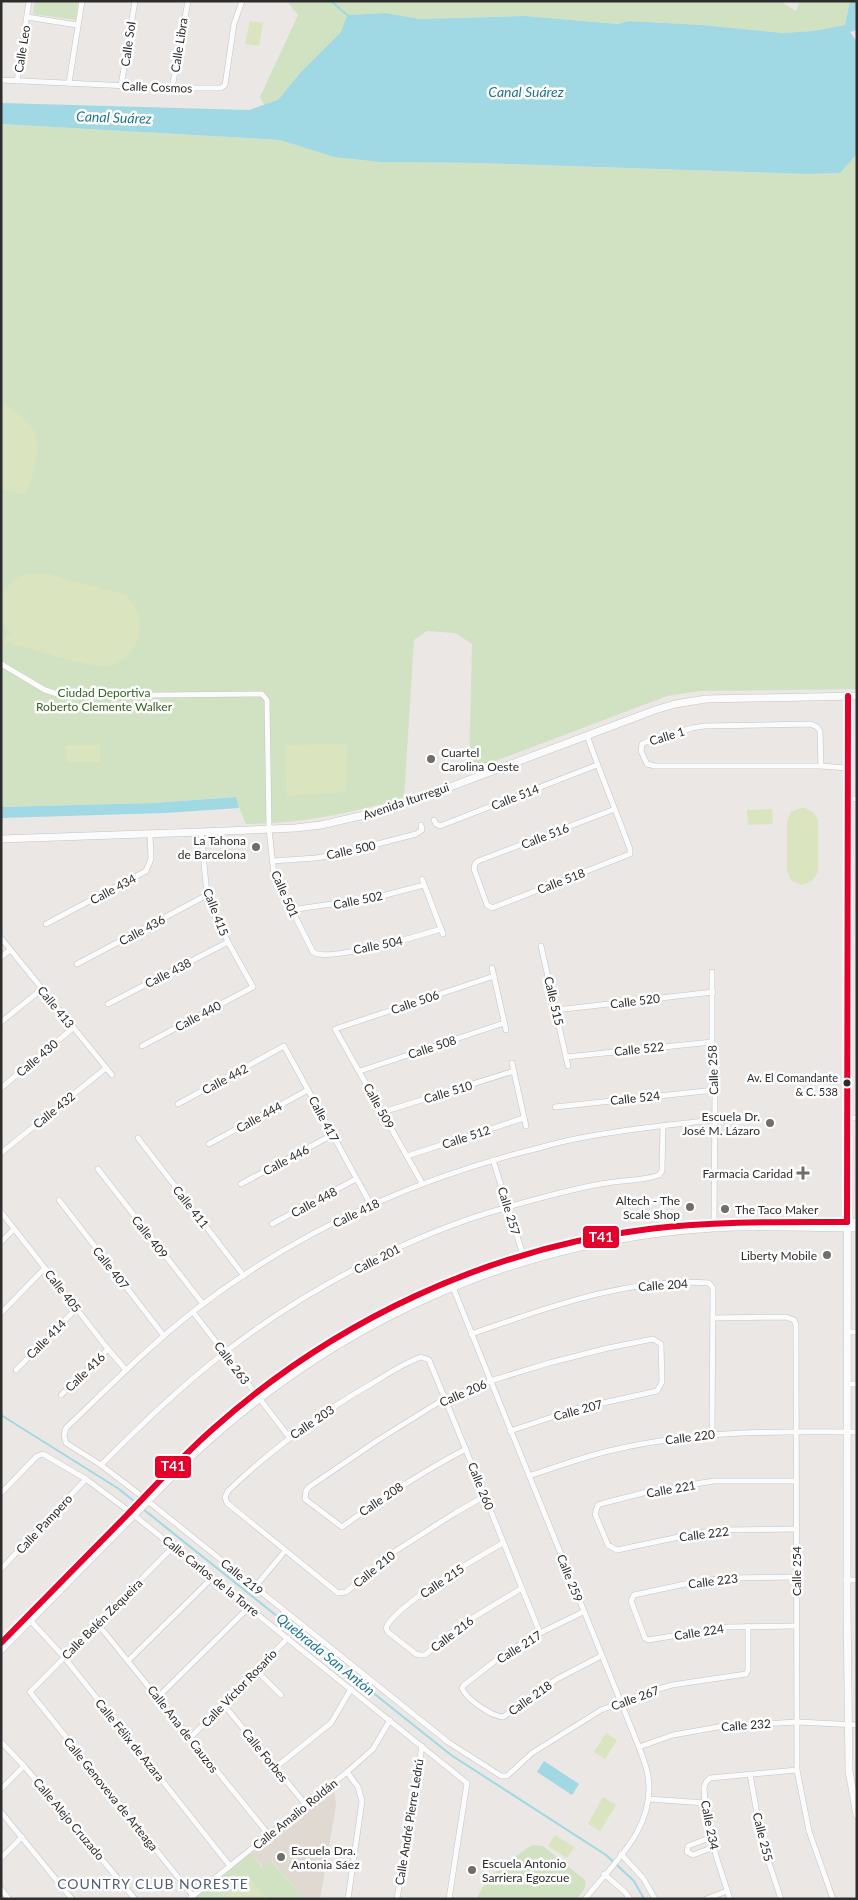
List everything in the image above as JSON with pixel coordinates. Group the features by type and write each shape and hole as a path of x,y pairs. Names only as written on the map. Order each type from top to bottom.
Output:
{"street":[{"path":"68,83 82,1"},
{"name":"Calle Sol","path":"122,86 135,1"},
{"name":"Calle Libra","path":"172,88 188,1"},
{"name":"Calle Cosmos","path":"1,80 218,89 225,85 234,24 242,1"},
{"name":"Calle Leo","path":"17,81 29,3"},
{"name":"Calle Leo","path":"27,17 77,25"},
{"name":"Calle 501","path":"1,664 45,690 64,696 262,694 267,700 269,829 274,875 290,910 315,954"},
{"path":"848,696 846,1580 853,1725 849,1771 857,1815"},
{"name":"Avenida Iturregui","path":"1,839 201,832 322,825 394,808 655,710 696,700 857,696"},
{"name":"Calle 1","path":"821,766 820,731 811,724 704,726 646,742 641,748 646,762 655,766 821,766 847,768"},
{"path":"586,735 615,809"},
{"name":"Calle 514","path":"434,820 440,826 597,765"},
{"path":"847,799 857,799"},
{"name":"Calle 518","path":"492,908 630,854 630,849 615,809"},
{"name":"Calle 516","path":"492,908 487,905 474,870 475,864 478,861 615,809"},
{"name":"Calle 500","path":"272,861 316,858 358,849 416,834 422,830 421,826"},
{"name":"Calle 415","path":"201,832 207,895 228,942 252,985"},
{"name":"Calle 434","path":"46,924 146,871 150,862 150,834"},
{"name":"Calle 502","path":"290,910 374,898 423,882 442,932"},
{"name":"Calle 436","path":"77,964 207,895"},
{"name":"Calle 504","path":"315,954 321,955 366,948 442,932"},
{"name":"Calle 413","path":"1,938 112,1075"},
{"name":"Calle 438","path":"108,1004 228,942"},
{"name":"Calle 515","path":"541,946 568,1066"},
{"path":"1,957 10,950"},
{"path":"492,968 506,1030"},
{"name":"Calle 258","path":"712,972 712,1042 715,1090 714,1226"},
{"name":"Calle 506","path":"335,1029 494,976"},
{"name":"Calle 440","path":"142,1046 253,987 252,985"},
{"path":"1,1022 42,989"},
{"name":"Calle 520","path":"556,1010 713,992"},
{"name":"Calle 508","path":"360,1071 504,1023"},
{"name":"Calle 430","path":"1,1088 73,1028"},
{"name":"Calle 509","path":"335,1029 422,1183"},
{"name":"Calle 522","path":"566,1057 712,1042"},
{"name":"Calle 417","path":"271,1053 284,1046 371,1205"},
{"name":"Calle 442","path":"178,1104 271,1053"},
{"path":"512,1063 526,1126"},
{"name":"Calle 432","path":"1,1153 106,1068"},
{"name":"Calle 510","path":"383,1112 514,1071"},
{"name":"Calle 444","path":"209,1144 308,1090"},
{"name":"Calle 524","path":"555,1107 715,1090"},
{"name":"Calle 512","path":"407,1156 524,1118"},
{"path":"847,1118 857,1118"},
{"name":"Calle 418","path":"64,1435 66,1428 126,1370 203,1304 303,1239 371,1205 422,1183 493,1160 574,1139 714,1120"},
{"name":"Calle 201","path":"101,1465 129,1437 224,1352 285,1310 370,1262 442,1230 507,1207 605,1183 659,1175 662,1171 663,1126"},
{"name":"Calle 446","path":"240,1184 332,1135"},
{"name":"Calle 411","path":"138,1138 244,1276"},
{"name":"Calle 257","path":"493,1160 524,1259"},
{"name":"Calle 409","path":"98,1169 203,1304"},
{"name":"Calle 448","path":"272,1224 356,1179"},
{"name":"Calle 407","path":"58,1200 164,1336"},
{"name":"Calle 405","path":"1,1212 126,1370"},
{"path":"1,1650 216,1427 307,1357 356,1327 394,1307 524,1259 576,1242 619,1233 714,1226 847,1225 857,1222"},
{"path":"847,1225 857,1228"},
{"path":"1,1242 14,1229"},
{"path":"1,1313 45,1268"},
{"name":"Calle 204","path":"471,1334 576,1300 648,1284 709,1283 713,1288 712,1434"},
{"name":"Calle 259","path":"452,1285 648,1776 649,1799 643,1822 620,1856 585,1899"},
{"name":"Calle 414","path":"16,1370 76,1309"},
{"name":"Calle 263","path":"193,1312 289,1437"},
{"name":"Calle 254","path":"712,1318 786,1317 794,1320 796,1325 797,1770 809,1831 833,1899"},
{"path":"847,1332 857,1332"},
{"name":"Calle 206","path":"305,1495 309,1487 378,1440 444,1399 490,1381 583,1354 653,1339 661,1344 662,1382 657,1391 647,1393"},
{"name":"Calle 416","path":"61,1395 108,1349"},
{"name":"Calle 260","path":"409,1361 421,1357 429,1360 540,1633"},
{"name":"Calle 203","path":"225,1497 228,1491 289,1437 357,1392 409,1361"},
{"path":"847,1384 857,1384"},
{"name":"Calle 207","path":"510,1431 576,1409 647,1393"},
{"name":"Calle 220","path":"529,1476 611,1450 664,1440 712,1434 796,1431 857,1432"},
{"name":"Calle 219","path":"64,1435 66,1443 101,1465 146,1500 448,1742 496,1773"},
{"name":"Calle 208","path":"305,1495 307,1501 342,1527 384,1496 426,1470 466,1449"},
{"name":"Calle Carlos de la Torre","path":"1,1493 37,1456 43,1454 86,1479 174,1546 467,1783 449,1899"},
{"name":"Calle Pampero","path":"1,1569 86,1479"},
{"name":"Calle 221","path":"613,1550 608,1545 595,1514 598,1505 651,1491 714,1482 796,1481"},
{"name":"Calle 210","path":"225,1497 227,1503 284,1551 338,1592 346,1592 394,1552 485,1496"},
{"name":"Calle 222","path":"613,1550 720,1530 796,1529"},
{"name":"Calle 215","path":"386,1628 391,1620 424,1592 503,1543"},
{"name":"Calle Belén Zequeira","path":"30,1692 174,1546"},
{"path":"255,1587 284,1551"},
{"path":"129,1660 212,1577"},
{"name":"Calle 223","path":"632,1599 634,1595 694,1582 726,1578 796,1577"},
{"path":"846,1580 857,1580"},
{"name":"Calle 216","path":"386,1628 388,1632 416,1654 420,1656 425,1655 461,1625 522,1588"},
{"name":"Calle 224","path":"632,1599 631,1602 645,1638 648,1640 707,1630 748,1626 796,1626"},
{"path":"158,1697 249,1607"},
{"name":"Calle 217","path":"463,1691 464,1685 504,1654 540,1633 583,1612"},
{"path":"1,1643 29,1619"},
{"name":"Calle Félix de Azara","path":"29,1619 64,1657 230,1866"},
{"name":"Calle Ana de Cauzos","path":"97,1623 129,1660 269,1835"},
{"name":"Calle 267","path":"496,1773 501,1776 507,1776 532,1753 601,1710 620,1702 672,1685 746,1674 748,1670 748,1626"},
{"name":"Calle Víctor Rosario","path":"190,1738 288,1638"},
{"name":"Calle 218","path":"463,1691 467,1697 496,1716 503,1716 557,1679 601,1656"},
{"path":"257,1671 281,1695"},
{"path":"276,1768 331,1723 351,1689"},
{"name":"Calle Genoveva de Arteaga","path":"30,1692 191,1897"},
{"name":"Calle Forbes","path":"224,1705 306,1805"},
{"name":"Calle Amalio Roldán","path":"191,1897 373,1749 390,1720"},
{"name":"Calle 232","path":"638,1747 673,1735 724,1726 798,1722 853,1725"},
{"name":"Calle Alejo Cruzado","path":"1,1742 24,1766 134,1899"},
{"name":"Calle André Pierre Ledrú","path":"397,1899 422,1746"},
{"path":"1,1789 24,1766"},
{"name":"Calle 234","path":"730,1899 714,1848 705,1803 704,1788 706,1782 710,1778 797,1770"},
{"path":"347,1772 358,1787 362,1801 349,1899"},
{"name":"Calle 255","path":"750,1774 762,1842 781,1899"},
{"path":"649,1799 705,1803"},
{"path":"1,1812 72,1899"},
{"path":"1,1858 22,1837"},
{"path":"712,1837 688,1846 687,1852 693,1855 714,1848"},
{"path":"620,1856 644,1878 654,1899"},
{"path":"604,1874 625,1892 630,1899"},
{"path":"1,1889 9,1899"},
{"path":"706,1899 727,1891"}],"shaded area":[{"path":"331,1788 335,1794 336,1806 320,1899 304,1899 272,1861 263,1867 251,1853"}],"green space":[{"path":"35,1 78,1 76,20 33,14"},
{"path":"287,1 780,1 796,11 800,1 850,1 845,25 813,31 783,33 702,25 629,21 618,24 525,16 420,19 385,13 347,15 341,32 300,73 278,100 265,106 260,97 298,15"},
{"path":"250,21 263,23 259,46 245,44"},
{"name":"Ciudad Deportiva Roberto Clemente Walker","path":"1,124 280,140 334,157 380,162 479,163 808,174 839,173 857,154 857,689 700,691 667,696 469,771 472,644 455,633 427,631 414,640 404,798 325,817 286,822 246,824 235,797 153,803 1,807"},
{"path":"1,403 21,416 35,433 37,443 36,463 26,494 1,489"},
{"path":"44,573 126,595 133,603 140,623 138,639 129,654 115,664 102,666 75,661 5,642 7,635 11,635 1,619 2,596 13,580 23,575"},
{"path":"347,744 346,792 287,796 285,745"},
{"path":"66,745 100,745 100,762 66,762"},
{"path":"800,808 813,812 818,821 818,872 812,881 802,885 792,881 787,872 787,821 791,812"},
{"path":"772,809 773,824 748,825 747,810"},
{"path":"606,1733 617,1740 605,1759 594,1752"},
{"path":"603,1797 616,1805 600,1831 588,1824"},
{"path":"555,1835 574,1847 567,1858 548,1846"},
{"path":"533,1845 543,1846 585,1880 585,1888 576,1899 477,1899 481,1890 492,1876 506,1863"},
{"path":"251,1853 262,1867 271,1861 304,1899 194,1899"},
{"path":"245,1878 248,1878 269,1899 222,1899"}],"water":[{"name":"Canal Suárez","path":"850,1 857,1 857,30 850,32 857,42 857,154 840,173 808,174 479,163 380,162 334,157 280,140 1,124 1,103 249,110 278,100 300,73 341,32 347,15 385,13 420,19 525,16 618,24 629,21 702,25 783,33 813,31 845,25"},
{"path":"236,797 239,808 165,813 1,818 1,807 153,803"},
{"path":"544,1761 579,1784 572,1795 537,1772"}],"waterway":[{"path":"331,1 347,15"},
{"name":"Quebrada San Antón","path":"1,1415 119,1489 135,1502"},
{"name":"Quebrada San Antón","path":"143,1509 451,1755 606,1855 634,1881 644,1899"}],"transit line":[{"name":"T41","path":"847,1222 848,696"},
{"name":"T41","path":"1,1643 180,1460 214,1428 310,1354 362,1323 416,1295 473,1272 530,1253 589,1239 649,1229 698,1225 748,1222 847,1222"}],"place":[{"name":"Cuartel Carolina Oeste","path":"431,759"},
{"name":"La Tahona de Barcelona","path":"256,847"},
{"name":"Av. El Comandante & C. 538","path":"847,1083"},
{"name":"Escuela Dr. José M. Lázaro","path":"770,1123"},
{"name":"Farmacia Caridad","path":"803,1173"},
{"name":"Altech - The Scale Shop","path":"690,1207"},
{"name":"The Taco Maker","path":"725,1209"},
{"name":"Liberty Mobile","path":"827,1255"},
{"name":"Escuela Dra. Antonia Sáez","path":"281,1857"},
{"name":"Escuela Antonio Sarriera Egozcue","path":"472,1870"}],"district":[{"name":"COUNTRY CLUB NORESTE","path":"153,1883"}]}
